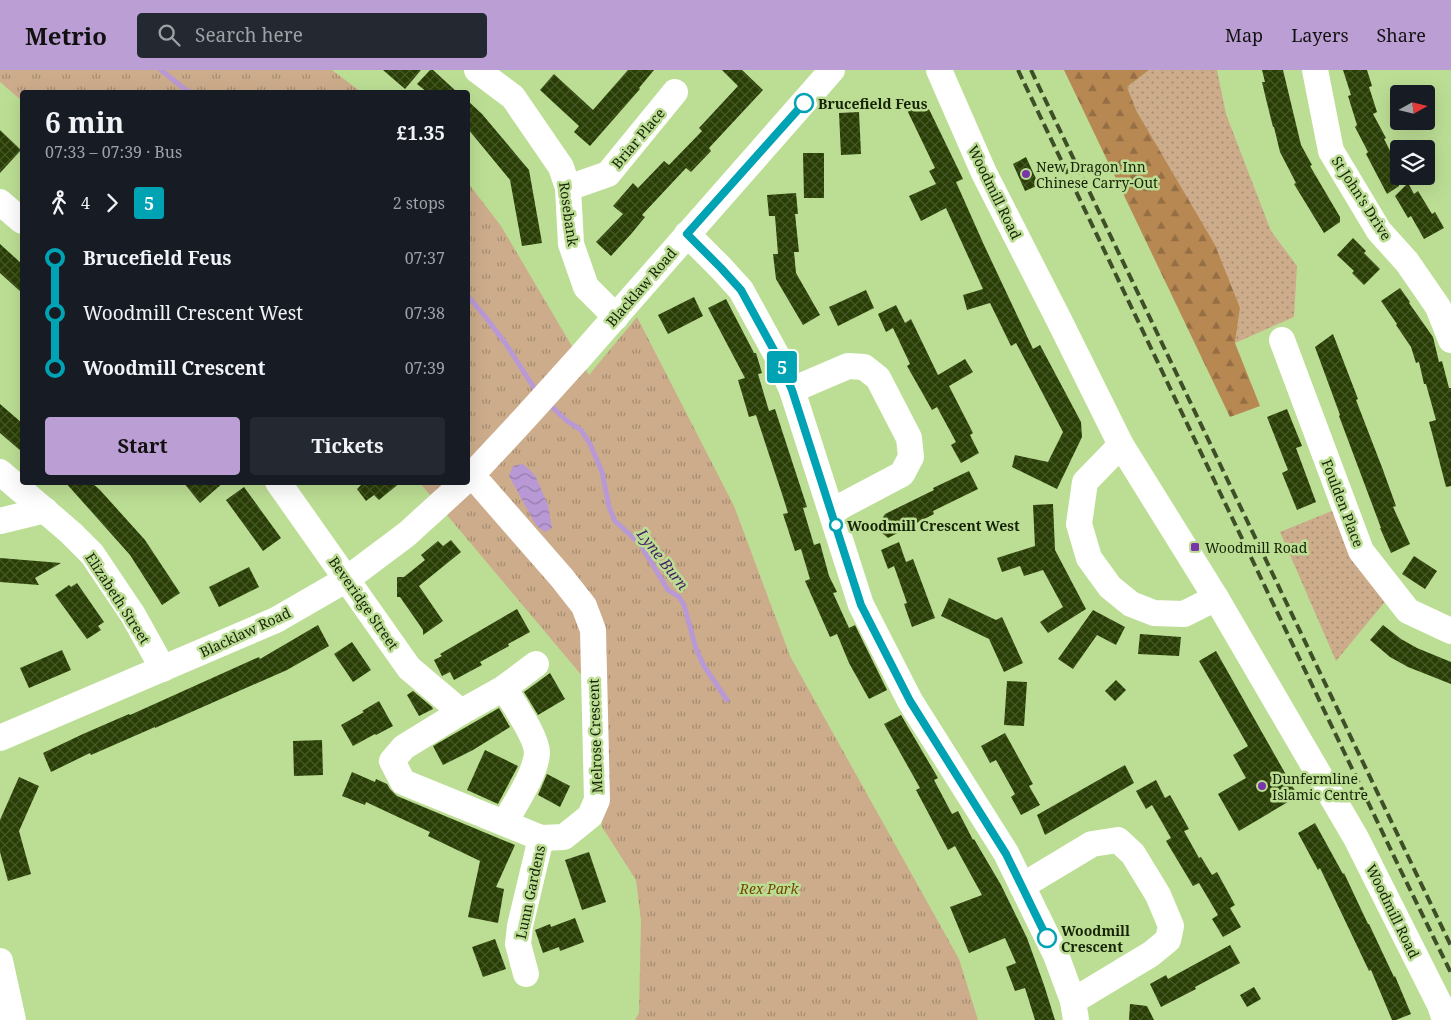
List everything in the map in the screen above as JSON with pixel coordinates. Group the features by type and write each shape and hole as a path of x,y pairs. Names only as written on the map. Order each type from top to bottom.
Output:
{"street":[{"name":"Rosebank","path":"477,70 513,97 561,167 568,188 572,244 586,287 616,317"},
{"name":"Blacklaw Road","path":"470,477 616,317 832,70"},
{"name":"Woodmill Road","path":"939,70 984,173 1122,445 1216,598 1356,838 1440,1005 1445,1020"},
{"name":"St John's Drive","path":"1315,70 1331,151 1379,231 1407,262 1438,307 1451,340"},
{"name":"Briar Place","path":"568,188 608,174 676,92"},
{"path":"0,202 20,219"},
{"path":"687,234 741,290 776,354 792,390 861,605 910,701 1006,854 1056,956 1074,1010 1168,940 1171,926 1158,895 1133,854 1118,840 1092,844 1022,886"},
{"name":"Foulden Place","path":"1282,340 1361,551 1408,611 1451,631"},
{"path":"792,390 848,366 864,367 878,378 909,438 911,457 902,474 832,510"},
{"path":"1122,445 1085,482 1079,524 1088,558 1110,587 1131,604 1154,613 1184,614 1216,598"},
{"name":"Elizabeth Street","path":"0,472 45,510 92,554 133,615 163,669"},
{"name":"Melrose Crescent","path":"470,481 562,578 584,606 593,630 597,800 590,816 564,836 541,838"},
{"name":"Beveridge Street","path":"280,485 409,668 461,712"},
{"name":"Blacklaw Road","path":"0,738 276,620 347,579 407,534 461,485"},
{"path":"0,521 45,510"},
{"path":"536,664 504,688 404,747 392,760 403,782 541,838"},
{"path":"504,688 533,737 537,751 534,768 505,822"},
{"name":"Lunn Gardens","path":"526,974 518,944 520,926 541,838"},
{"path":"0,961 13,1020"}],"green space":[{"path":"0,70 332,70 358,90 20,90 20,99 0,82"},
{"path":"1064,70 1149,70 1127,87 1137,112 1215,245 1240,308 1235,343 1260,406 1230,417"},
{"path":"1149,70 1217,70 1226,114 1271,231 1297,266 1294,317 1235,343 1240,308 1137,112 1127,87"},
{"name":"Rex Park","path":"470,186 501,226 589,375 637,317 734,506 790,656 959,959 978,1020 635,1020 639,1013 641,921 636,880 602,827 599,696 422,485 470,485"},
{"path":"1344,506 1393,592 1336,661 1280,532"}],"water":[{"path":"523,464 535,475 548,505 552,528 545,532 536,525 509,476 513,466"}],"building":[{"path":"383,70 421,70 405,89"},
{"path":"430,70 433,70 455,90 424,90 417,84"},
{"path":"628,70 654,70 640,89 590,146 574,132 579,126 540,90 554,74 593,110"},
{"path":"722,70 742,70 763,90 709,148 711,151 691,172 686,168 642,215 645,217 611,256 596,242 623,214 613,206 633,183 638,188 664,161 669,165 702,131 699,128 738,86"},
{"path":"1262,70 1283,70 1301,145 1312,165 1310,166 1340,217 1340,222 1324,233 1294,184 1296,183 1280,152 1262,82 1265,82"},
{"path":"1343,70 1367,70 1372,86 1369,87 1377,112 1373,114 1386,138 1384,139 1390,151 1390,185 1399,185 1387,194 1366,154 1368,152 1355,127 1357,125 1348,96 1351,95"},
{"path":"925,101 963,179 956,182 1033,349 1040,345 1081,422 1082,437 1057,489 1012,467 1015,455 1048,462 1063,432 1016,343 1011,346 990,303 967,310 963,295 983,289 946,208 921,221 909,196 936,184 929,171 935,168 907,110"},
{"path":"470,103 482,114 529,170 542,243 522,246 510,180 470,131"},
{"path":"859,112 861,154 841,155 839,113"},
{"path":"0,130 20,151 0,173"},
{"path":"803,153 824,153 824,198 804,198"},
{"name":"New Dragon Inn Chinese Carry-Out","path":"1026,157 1039,185 1025,191 1013,164"},
{"path":"1406,185 1409,185 1414,194 1418,191 1432,214 1435,212 1444,228 1424,239 1411,216 1408,218 1395,196"},
{"path":"796,193 798,214 795,214 799,252 794,252 796,273 820,315 803,325 776,279 773,254 778,254 775,216 769,216 767,195"},
{"path":"1353,238 1366,251 1364,253 1380,269 1364,285 1352,273 1354,271 1337,255"},
{"path":"0,244 20,262 20,291 0,273"},
{"path":"1400,288 1433,337 1439,362 1442,361 1449,388 1451,388 1451,486 1446,487 1429,422 1436,420 1419,362 1416,363 1411,347 1381,301"},
{"path":"866,290 874,308 838,326 829,307"},
{"path":"694,297 703,316 668,334 658,315"},
{"path":"726,299 754,353 756,353 762,373 758,374 769,411 775,409 807,507 803,508 814,545 820,543 829,576 837,592 833,593 849,628 855,625 887,690 869,699 849,663 837,634 830,637 805,581 810,579 801,549 795,551 783,514 788,513 756,415 749,417 738,380 745,378 708,308"},
{"path":"896,305 905,323 911,319 938,375 965,359 973,372 949,386 973,433 970,435 979,453 961,463 951,445 956,442 937,407 932,410 907,366 910,364 893,328 886,332 878,314"},
{"path":"1333,334 1396,506 1393,507 1410,544 1391,553 1380,528 1315,347"},
{"path":"0,404 20,421 20,450 0,433"},
{"path":"1287,409 1302,446 1296,448 1316,502 1297,510 1282,473 1288,470 1267,417"},
{"path":"969,471 978,489 933,511 934,514 888,538 876,528 885,514"},
{"path":"68,485 94,485 100,490 145,540 180,593 162,605 130,555"},
{"path":"185,485 221,485 200,503"},
{"path":"361,485 397,485 379,500 374,495 366,501 357,489"},
{"path":"244,487 281,538 263,551 226,500"},
{"path":"1053,504 1055,550 1086,609 1048,633 1040,622 1063,607 1043,570 1024,576 1020,566 1002,572 997,558 1035,546 1033,505"},
{"path":"451,540 461,552 419,586 443,621 423,635 423,630 400,597 397,597 397,577 404,577 425,560 421,555 438,541 443,546"},
{"path":"899,542 906,562 913,559 935,618 912,627 904,604 907,603 894,566 888,569 881,550"},
{"path":"1414,556 1437,571 1425,589 1402,574"},
{"path":"0,558 61,563 35,578 39,585 0,582"},
{"path":"249,567 259,587 219,607 209,587"},
{"path":"77,583 104,622 98,626 101,630 87,639 55,595 69,585 71,587"},
{"path":"949,598 996,620 1002,617 1023,663 1004,672 989,639 941,616"},
{"path":"517,609 530,632 480,662 482,665 454,680 450,672 442,676 434,660 442,656 440,654"},
{"path":"1093,610 1125,627 1116,645 1097,635 1073,669 1058,659"},
{"path":"318,625 329,646 287,670 91,755 90,753 51,772 43,753 259,657 260,659"},
{"path":"1383,625 1401,639 1417,648 1451,662 1451,684 1408,667 1390,657 1370,640"},
{"path":"1140,634 1181,637 1179,656 1138,654"},
{"path":"352,642 371,670 353,682 334,654"},
{"path":"62,650 71,670 29,688 20,668"},
{"name":"Dunfermline Islamic Centre","path":"1216,651 1298,796 1239,831 1218,794 1246,778 1233,755 1248,746 1199,661"},
{"path":"550,673 565,699 538,715 524,692"},
{"path":"1116,680 1126,690 1115,701 1105,691"},
{"path":"1007,681 1027,682 1024,726 1004,725"},
{"path":"413,691 433,709 419,716 407,695"},
{"path":"379,701 393,726 353,746 341,725"},
{"path":"499,708 510,727 473,750 443,765 433,746"},
{"path":"901,715 938,778 934,780 952,814 958,811 973,840 1001,885 1027,938 1055,1020 1035,1020 1025,988 1015,991 1006,967 1016,963 1005,938 969,953 950,907 982,895 955,846 948,850 916,790 920,788 884,724"},
{"path":"1005,733 1033,784 1029,786 1040,805 1021,815 1011,797 1015,794 996,760 990,763 981,746"},
{"path":"322,740 323,775 294,776 293,741"},
{"path":"485,750 518,766 498,804 467,790"},
{"path":"1125,765 1134,783 1045,835 1037,815"},
{"path":"352,772 375,782 376,779 387,784 397,796 515,845 496,887 504,889 498,923 468,917 480,861 428,836 430,832 366,802 365,805 342,796"},
{"path":"547,774 570,786 560,807 538,795"},
{"path":"19,777 39,786 19,831 31,874 8,881 0,852 0,820"},
{"path":"1156,780 1165,798 1170,795 1189,829 1184,831 1199,858 1201,857 1212,875 1217,872 1235,905 1230,908 1241,927 1223,937 1212,919 1218,915 1199,883 1193,886 1166,841 1171,838 1152,805 1146,809 1136,791"},
{"path":"1315,823 1344,873 1395,976 1411,1014 1392,1020 1371,970 1369,971 1320,868 1318,870 1298,833"},
{"path":"589,852 606,902 582,910 565,860"},
{"path":"575,918 584,942 560,951 559,947 543,953 535,930 550,924 551,927"},
{"path":"495,939 506,969 483,977 472,947"},
{"path":"1230,945 1240,963 1161,1007 1150,984 1166,975 1168,979"},
{"path":"1254,987 1261,999 1247,1007 1240,995"},
{"path":"1130,1004 1147,1006 1154,1020 1129,1020"}],"waterway":[{"name":"Lyne Burn","path":"161,70 186,90"},
{"name":"Lyne Burn","path":"470,298 506,344 538,394"},
{"name":"Lyne Burn","path":"548,403 567,421 581,430 590,444 602,472 609,507 615,521 640,544 668,590 679,597 684,605 696,649 704,666 727,700"}],"railway":[{"path":"1018,70 1451,973"},
{"path":"1031,70 1451,946"}],"bus line":[{"name":"5","path":"804,103 687,234 741,290 776,354 792,390 861,605 910,701 1006,854 1047,938"}],"place":[{"name":"Brucefield Feus","path":"804,103"},
{"name":"New Dragon Inn Chinese Carry-Out","path":"1026,174"},
{"name":"Woodmill Crescent West","path":"836,525"},
{"name":"Woodmill Road","path":"1195,547"},
{"name":"Dunfermline Islamic Centre","path":"1262,786"},
{"name":"Woodmill Crescent","path":"1047,938"}]}
